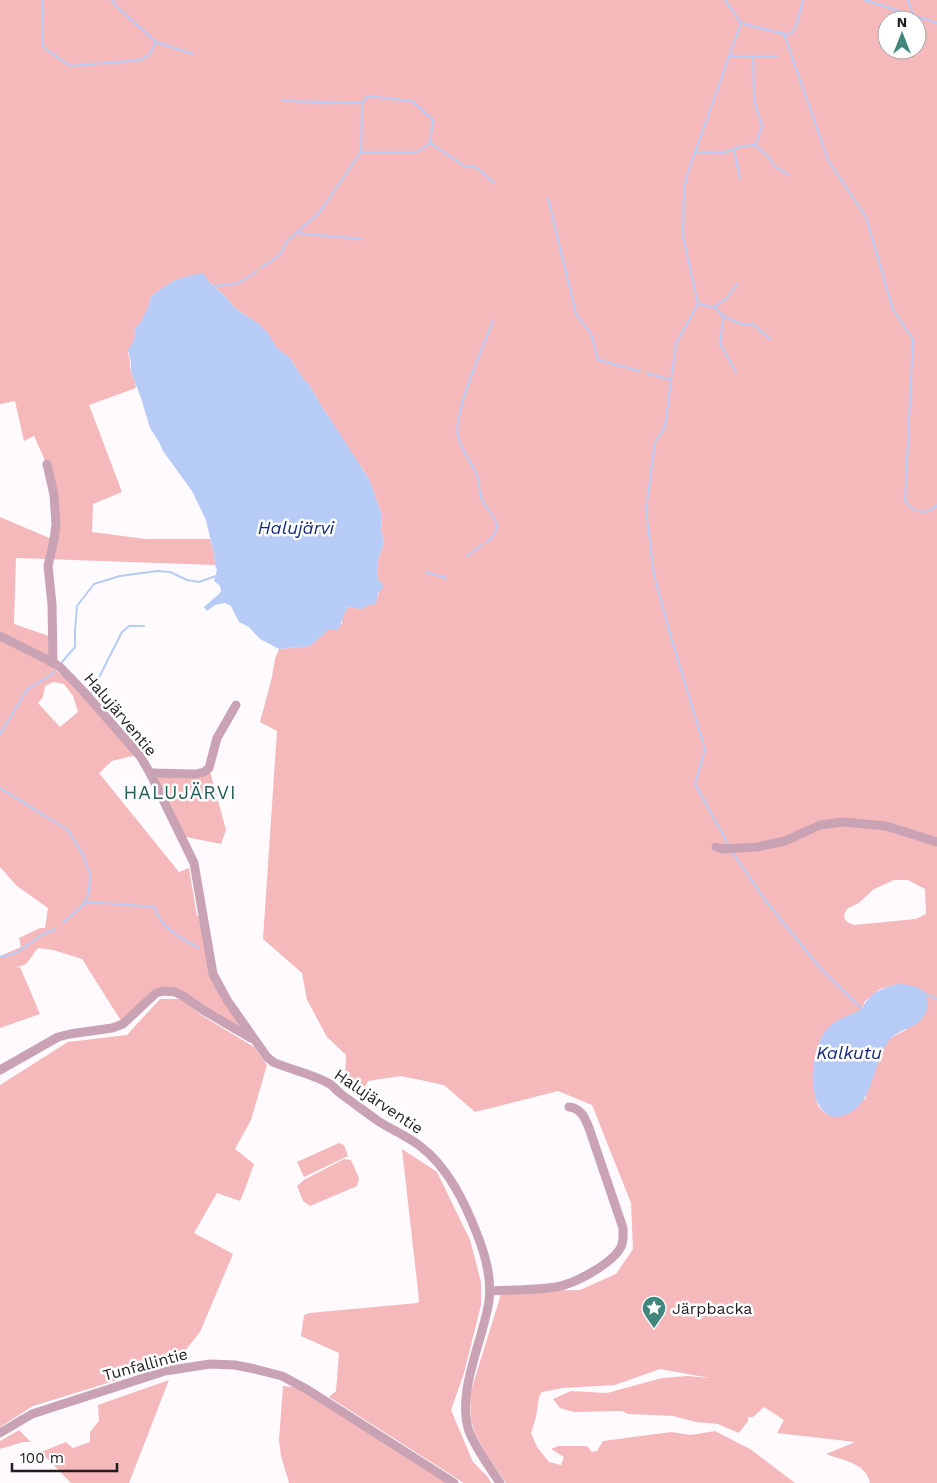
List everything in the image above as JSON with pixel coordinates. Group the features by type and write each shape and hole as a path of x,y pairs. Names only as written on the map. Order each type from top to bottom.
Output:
{"street":[{"path":"47,464 54,495 56,518 54,540 48,566 52,604 54,663"},
{"name":"Halujärventie","path":"0,636 54,663 60,668 140,756 194,863 213,974 227,1000 267,1057 273,1062 331,1085 373,1117 402,1133 422,1148 438,1164 455,1187 476,1230 486,1257 490,1291 486,1319 468,1381 465,1402 466,1418 473,1440 500,1483"},
{"path":"150,773 196,774 204,772 209,768 219,732 236,705"},
{"path":"716,847 723,849 757,847 785,841 820,825 843,822 886,826 937,842"},
{"path":"0,1070 58,1037 112,1028 123,1024 156,993 164,991 175,992 183,996 254,1040"},
{"path":"490,1291 557,1286 576,1280 600,1267 621,1247 623,1228 589,1128 584,1116 574,1108 569,1107"},
{"name":"Tunfallintie","path":"0,1433 32,1414 166,1371 210,1364 236,1365 282,1376 308,1390 454,1483"}],"shaded area":[{"path":"0,0 937,0 937,1483 870,1483 868,1476 859,1467 826,1454 855,1442 777,1433 784,1420 764,1407 753,1417 748,1417 748,1421 739,1433 718,1424 696,1422 673,1416 628,1414 622,1411 574,1412 560,1408 553,1399 571,1391 607,1393 662,1378 688,1376 710,1378 660,1369 615,1385 563,1388 542,1392 539,1397 531,1433 537,1447 549,1462 561,1465 564,1457 551,1449 558,1446 587,1446 592,1452 597,1451 603,1441 671,1432 691,1435 715,1431 750,1449 795,1483 506,1483 486,1454 475,1433 471,1420 470,1394 502,1291 580,1290 616,1274 633,1249 631,1203 592,1105 558,1091 475,1112 444,1085 401,1076 368,1081 361,1095 345,1081 346,1055 327,1037 307,1000 302,973 263,939 277,731 260,722 279,649 310,646 328,630 342,624 342,616 348,607 362,609 375,604 382,583 378,580 377,574 378,560 384,542 381,530 382,515 369,479 310,386 290,358 277,348 259,324 236,309 223,294 200,274 175,280 150,298 141,323 135,328 134,340 128,354 136,388 89,405 122,492 93,504 92,532 145,539 210,539 215,565 16,558 14,624 49,636 50,657 0,633 0,517 54,540 47,465 34,436 24,441 15,401 0,404","holes":["894,880 908,880 925,889 926,914 916,919 854,925 847,922 844,918 848,908 859,903 874,889","898,984 906,1030 893,1037 885,1045 865,1099 825,1113 818,1106 813,1085 814,1060 823,1035 862,1009 865,1001 880,989"]},
{"path":"0,639 52,667 77,688 136,755 112,761 99,773 179,872 189,868 197,916 202,916 213,974 254,1040 203,1010 164,991 123,1024 82,959 53,950 38,948 26,964 14,968 20,967 40,1014 0,1028 0,956 21,947 19,938 40,928 45,928 48,908 17,886 0,867","holes":["53,682 64,684 73,696 78,712 60,727 38,703 43,697 45,686"]},
{"path":"209,768 226,830 221,844 181,836 150,773 196,774"},
{"path":"160,999 181,999 201,1015 254,1047 267,1065 251,1120 235,1149 254,1164 240,1201 217,1193 194,1233 233,1254 200,1332 176,1362 33,1406 0,1427 0,1085 68,1042 127,1035"},
{"path":"339,1143 344,1145 348,1156 304,1177 297,1162"},
{"path":"402,1149 437,1172 470,1240 481,1282 481,1305 464,1373 451,1410 473,1462 488,1477 491,1483 464,1483 329,1397 336,1391 339,1353 301,1336 304,1315 309,1313 418,1303"},
{"path":"344,1159 351,1160 359,1178 357,1186 310,1206 303,1201 297,1186 304,1180"},
{"path":"169,1380 129,1483 71,1483 41,1452 66,1442 73,1448 90,1442 90,1432 99,1421 98,1405"},
{"path":"283,1386 293,1387 304,1392 448,1483 289,1483 281,1456 279,1440"},
{"path":"19,1430 31,1442 23,1442 0,1449 0,1441"}],"water":[{"name":"Halujärvi","path":"200,273 204,274 210,283 236,309 259,324 267,332 277,348 290,358 369,479 382,515 381,530 384,542 378,560 377,574 383,588 378,593 376,604 362,609 348,607 338,630 328,630 310,646 279,649 260,639 249,627 239,622 231,606 225,603 215,605 207,611 204,607 221,591 220,586 214,581 217,570 206,520 192,491 163,451 150,428 131,372 128,350 134,340 135,328 141,322 149,305 150,298 175,280"},
{"name":"Kalkutu","path":"898,984 915,986 922,990 928,1002 925,1014 918,1022 896,1034 889,1041 880,1058 865,1097 859,1105 852,1112 840,1117 829,1115 820,1107 813,1087 816,1052 824,1033 842,1018 862,1009 872,995 887,987"}],"waterway":[{"path":"43,0 42,46 70,66 141,60 149,55 156,42"},
{"path":"112,0 116,6 156,42 193,54"},
{"path":"725,0 741,23 688,172 684,190 683,236 698,304 676,343 665,427 655,442 646,510 654,575 705,749 695,784 729,846"},
{"path":"741,23 784,34 792,33 797,23 803,0"},
{"path":"865,0 937,23"},
{"path":"908,0 912,10"},
{"path":"784,34 828,160 866,217 893,310 913,339 905,501 912,508 920,512 929,511 937,505"},
{"path":"730,56 777,56"},
{"path":"753,56 754,100 762,126 756,144"},
{"path":"261,268 280,255 287,241 319,213 361,152 362,103 368,96 412,101 433,120 430,143 417,152 361,152"},
{"path":"282,101 362,103"},
{"path":"430,143 466,167 474,166 495,183"},
{"path":"695,152 723,153 742,146 755,145 768,156 774,166 789,175"},
{"path":"734,149 740,179"},
{"path":"548,198 576,314 591,334 598,360 640,371"},
{"path":"297,233 362,239"},
{"path":"213,286 237,284 257,271"},
{"path":"714,307 727,298 737,284"},
{"path":"698,304 714,307 723,316 741,324 753,324 770,339"},
{"path":"723,316 720,344 736,372"},
{"path":"486,543 493,536 497,524 481,497 478,478 460,442 457,427 464,397 493,321"},
{"path":"647,373 671,380"},
{"path":"467,556 482,545"},
{"path":"62,662 75,647 77,606 94,584 120,576 157,571 170,572 187,580 199,582 216,576"},
{"path":"426,572 446,578"},
{"path":"90,695 122,632 129,626 144,626"},
{"path":"0,734 27,690 55,671"},
{"path":"0,788 68,830 83,855 90,874 89,892 84,904 63,923"},
{"path":"733,853 765,900 820,968 864,1009"},
{"path":"84,904 91,902 155,907 161,921 172,932 199,948"},
{"path":"0,957 16,953 40,936 55,929"},
{"path":"924,993 937,999"}],"place":[{"name":"Järpbacka","path":"654,1329"}],"district":[{"name":"HALUJÄRVI","path":"180,792"}]}
